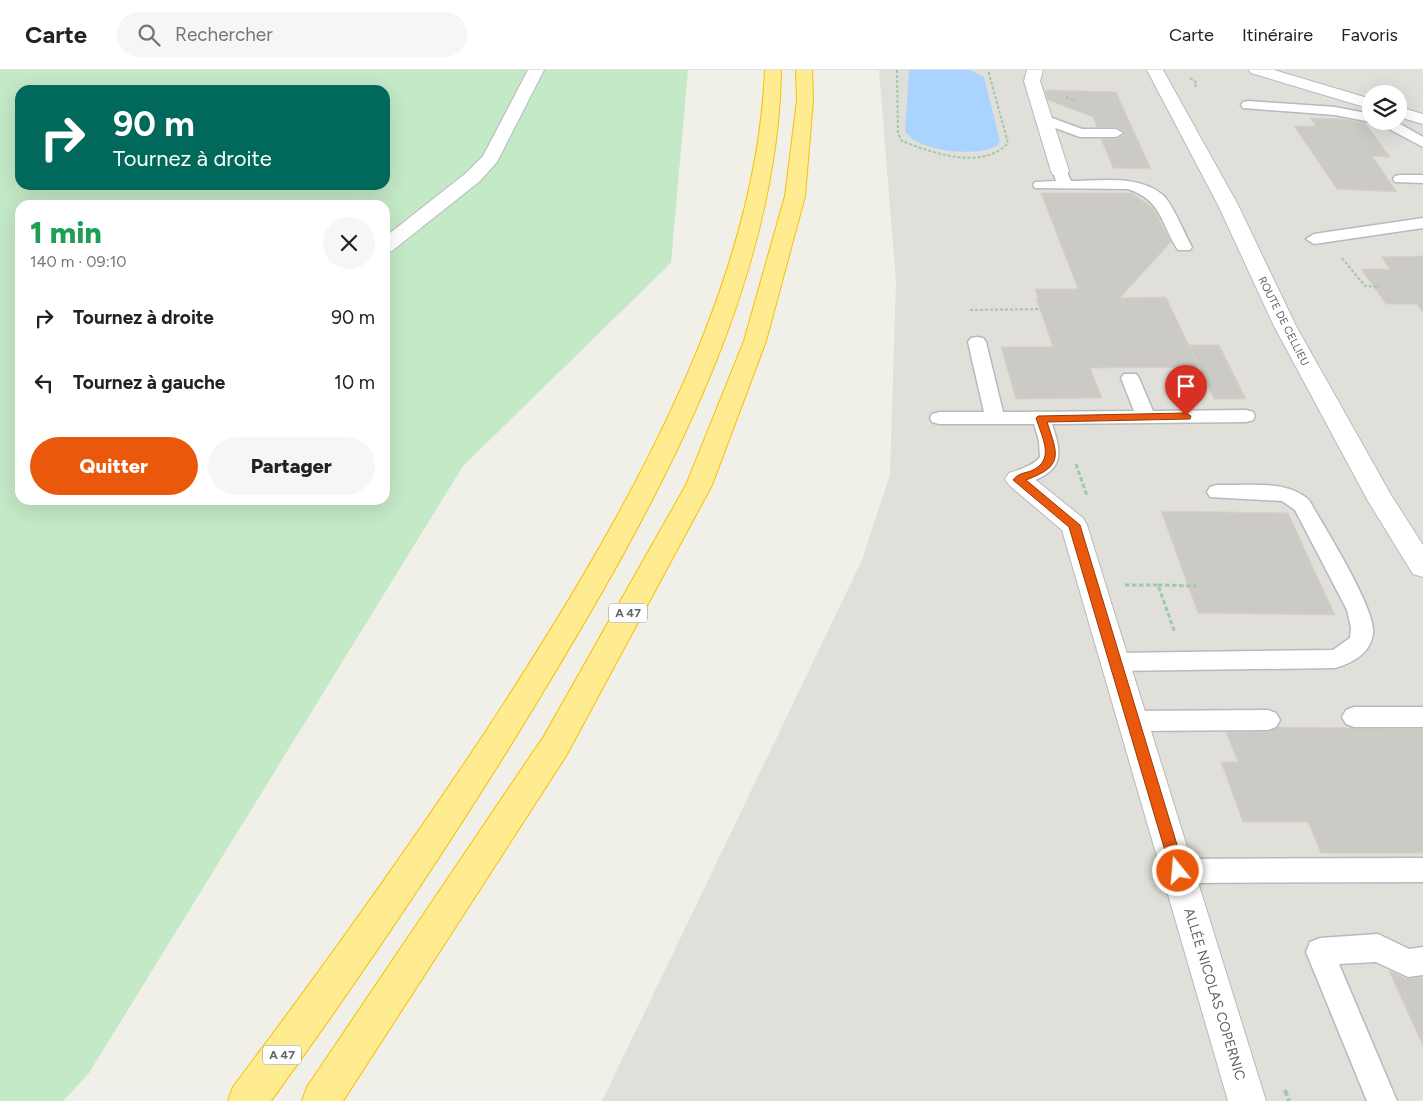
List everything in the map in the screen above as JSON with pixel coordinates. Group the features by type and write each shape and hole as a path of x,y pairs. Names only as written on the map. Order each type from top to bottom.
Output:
{"highway":[{"name":"A 47","path":"247,1101 316,1008 448,818 550,655 620,535 667,442 707,354 728,294 753,213 766,160 773,103 773,70"},
{"path":"756,76 773,103"},
{"name":"A 47","path":"321,1101 555,746 698,485 755,341 795,196 811,84"}],"street":[{"path":"390,243 473,176 491,158 536,70"},
{"path":"1035,70 1032,81 1063,178"},
{"name":"ROUTE DE CELLIEU","path":"1155,70 1228,205 1286,326 1381,501 1423,567"},
{"path":"1256,70 1362,101"},
{"path":"1407,114 1423,119"},
{"name":"ALLÉE NICOLAS COPERNIC","path":"1018,480 1074,525 1247,1101"}],"lane":[{"path":"1248,105 1335,111 1362,116"},
{"path":"1044,119 1080,133 1116,133"},
{"path":"1402,130 1423,143"},
{"path":"1040,185 1063,178 1130,185 1147,191 1159,200 1184,247"},
{"path":"1400,179 1423,179"},
{"path":"1319,239 1423,223"},
{"path":"977,342 995,418"},
{"path":"1130,378 1146,417"},
{"path":"938,418 1246,416"},
{"path":"1018,480 1037,472 1048,463 1052,453 1041,418"},
{"path":"1115,662 1335,659 1351,652 1362,641 1364,626 1358,610 1302,505 1294,498 1284,494 1217,492"},
{"path":"1354,717 1423,717"},
{"path":"1133,721 1268,720"},
{"path":"1178,871 1423,870"},
{"path":"1382,1101 1320,952 1378,948 1408,963 1423,961"}],"path":[{"path":"896,70 898,134 902,141 931,153 974,157 997,154 1004,150 1008,143 988,70"},
{"path":"1063,96 1076,101"},
{"path":"1319,239 1365,286 1380,286"},
{"path":"970,310 1040,309"},
{"path":"1124,585 1196,586"},
{"path":"1158,586 1185,660"}],"shaded area":[{"path":"879,70 1423,70 1423,1101 602,1101 862,560 890,475 896,282"}],"green space":[{"path":"0,70 688,70 671,263 463,466 89,1073 63,1101 0,1101"}],"water":[{"path":"909,70 970,70 984,77 1000,141 998,145 977,151 949,151 922,144 912,138 905,131"}],"building":[{"path":"1045,90 1116,92 1151,169 1113,168 1101,139 1117,139 1124,135 1124,131 1116,127 1097,127 1093,117 1048,100"},
{"path":"1310,118 1343,119 1362,122 1362,130 1370,130 1390,157 1372,156 1397,192 1337,189 1294,126 1316,126"},
{"path":"1041,193 1132,193 1153,208 1171,242 1120,298 1166,297 1199,367 1090,368 1102,398 1016,399 1001,347 1053,347 1036,298 1038,298 1035,289 1078,289"},
{"path":"1423,256 1423,313 1417,304 1386,304 1361,269 1390,269 1381,257"},
{"path":"1189,345 1219,345 1246,399 1214,399"},
{"path":"1161,511 1288,513 1335,615 1198,613"},
{"path":"1278,727 1423,729 1423,853 1321,853 1308,822 1243,822 1221,762 1238,762 1226,732 1268,732"},
{"path":"1389,971 1407,979 1423,977 1423,1046"}],"route":[{"path":"1178,871 1074,525 1018,480 1037,472 1048,463 1052,453 1041,418 1186,416"}]}
